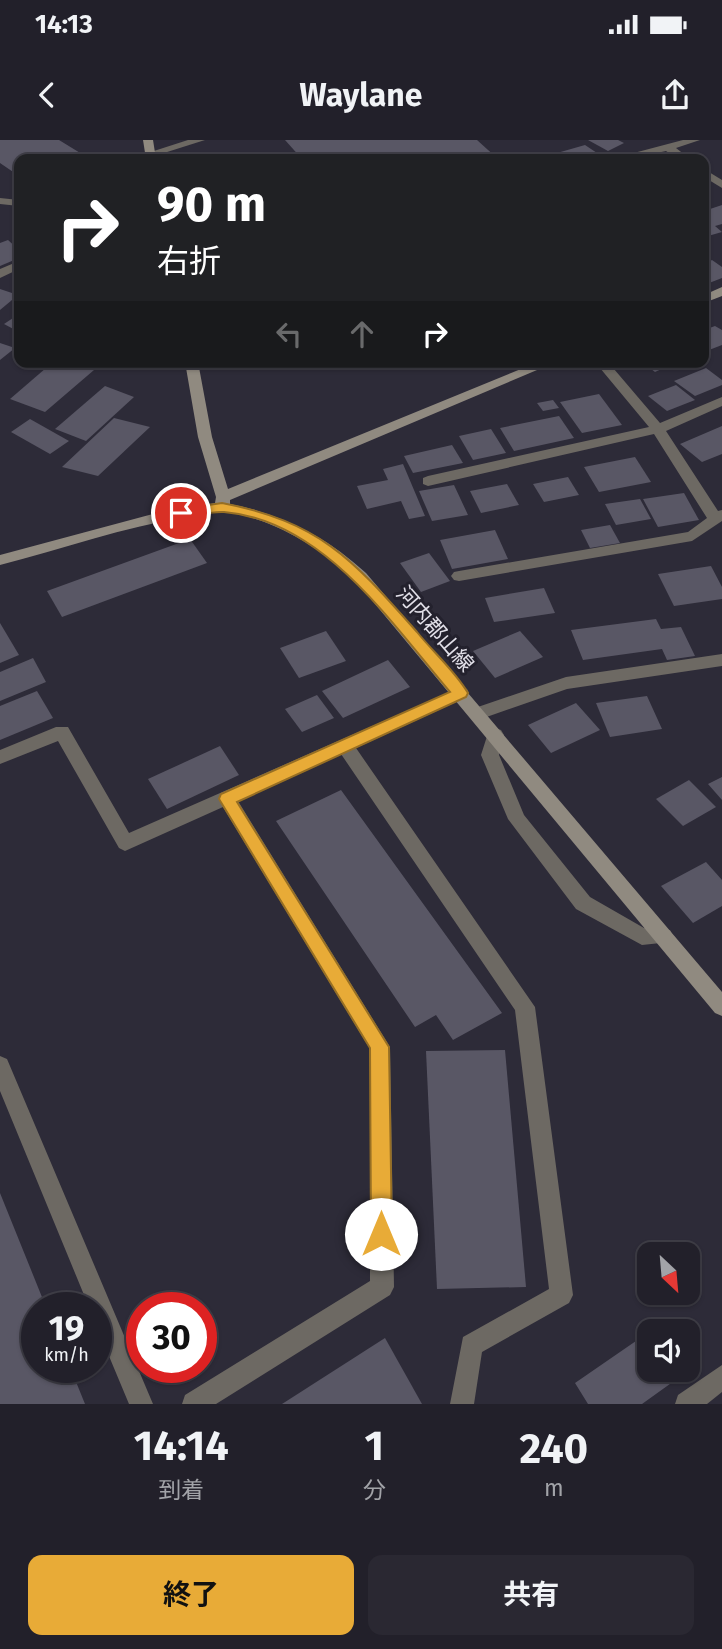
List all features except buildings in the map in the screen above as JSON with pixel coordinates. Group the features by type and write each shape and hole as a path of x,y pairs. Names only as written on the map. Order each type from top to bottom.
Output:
{"main road":[{"path":"192,368 205,437 223,502 536,368"},
{"name":"河内郡山線","path":"0,559 223,502 297,530 337,555 361,577 722,1007"}],"street":[{"path":"160,154 200,140"},
{"path":"637,154 695,140"},
{"path":"668,147 678,154"},
{"path":"459,576 692,536 718,517 658,429 606,368"},
{"path":"428,481 658,429 722,401"},
{"path":"478,714 566,683 722,660"},
{"path":"0,757 62,732 125,843 461,693"},
{"path":"495,735 491,755 517,819 583,903 642,937 663,936"},
{"path":"345,746 525,1007 561,1295 471,1345 462,1404"},
{"path":"194,1404 382,1287 380,1047 227,799"},
{"path":"0,1066 141,1404"},
{"path":"687,1404 722,1377"}],"route":[{"path":"181,513 222,507 269,519 315,539 361,577 461,693 227,799 380,1047 381,1234"}]}
